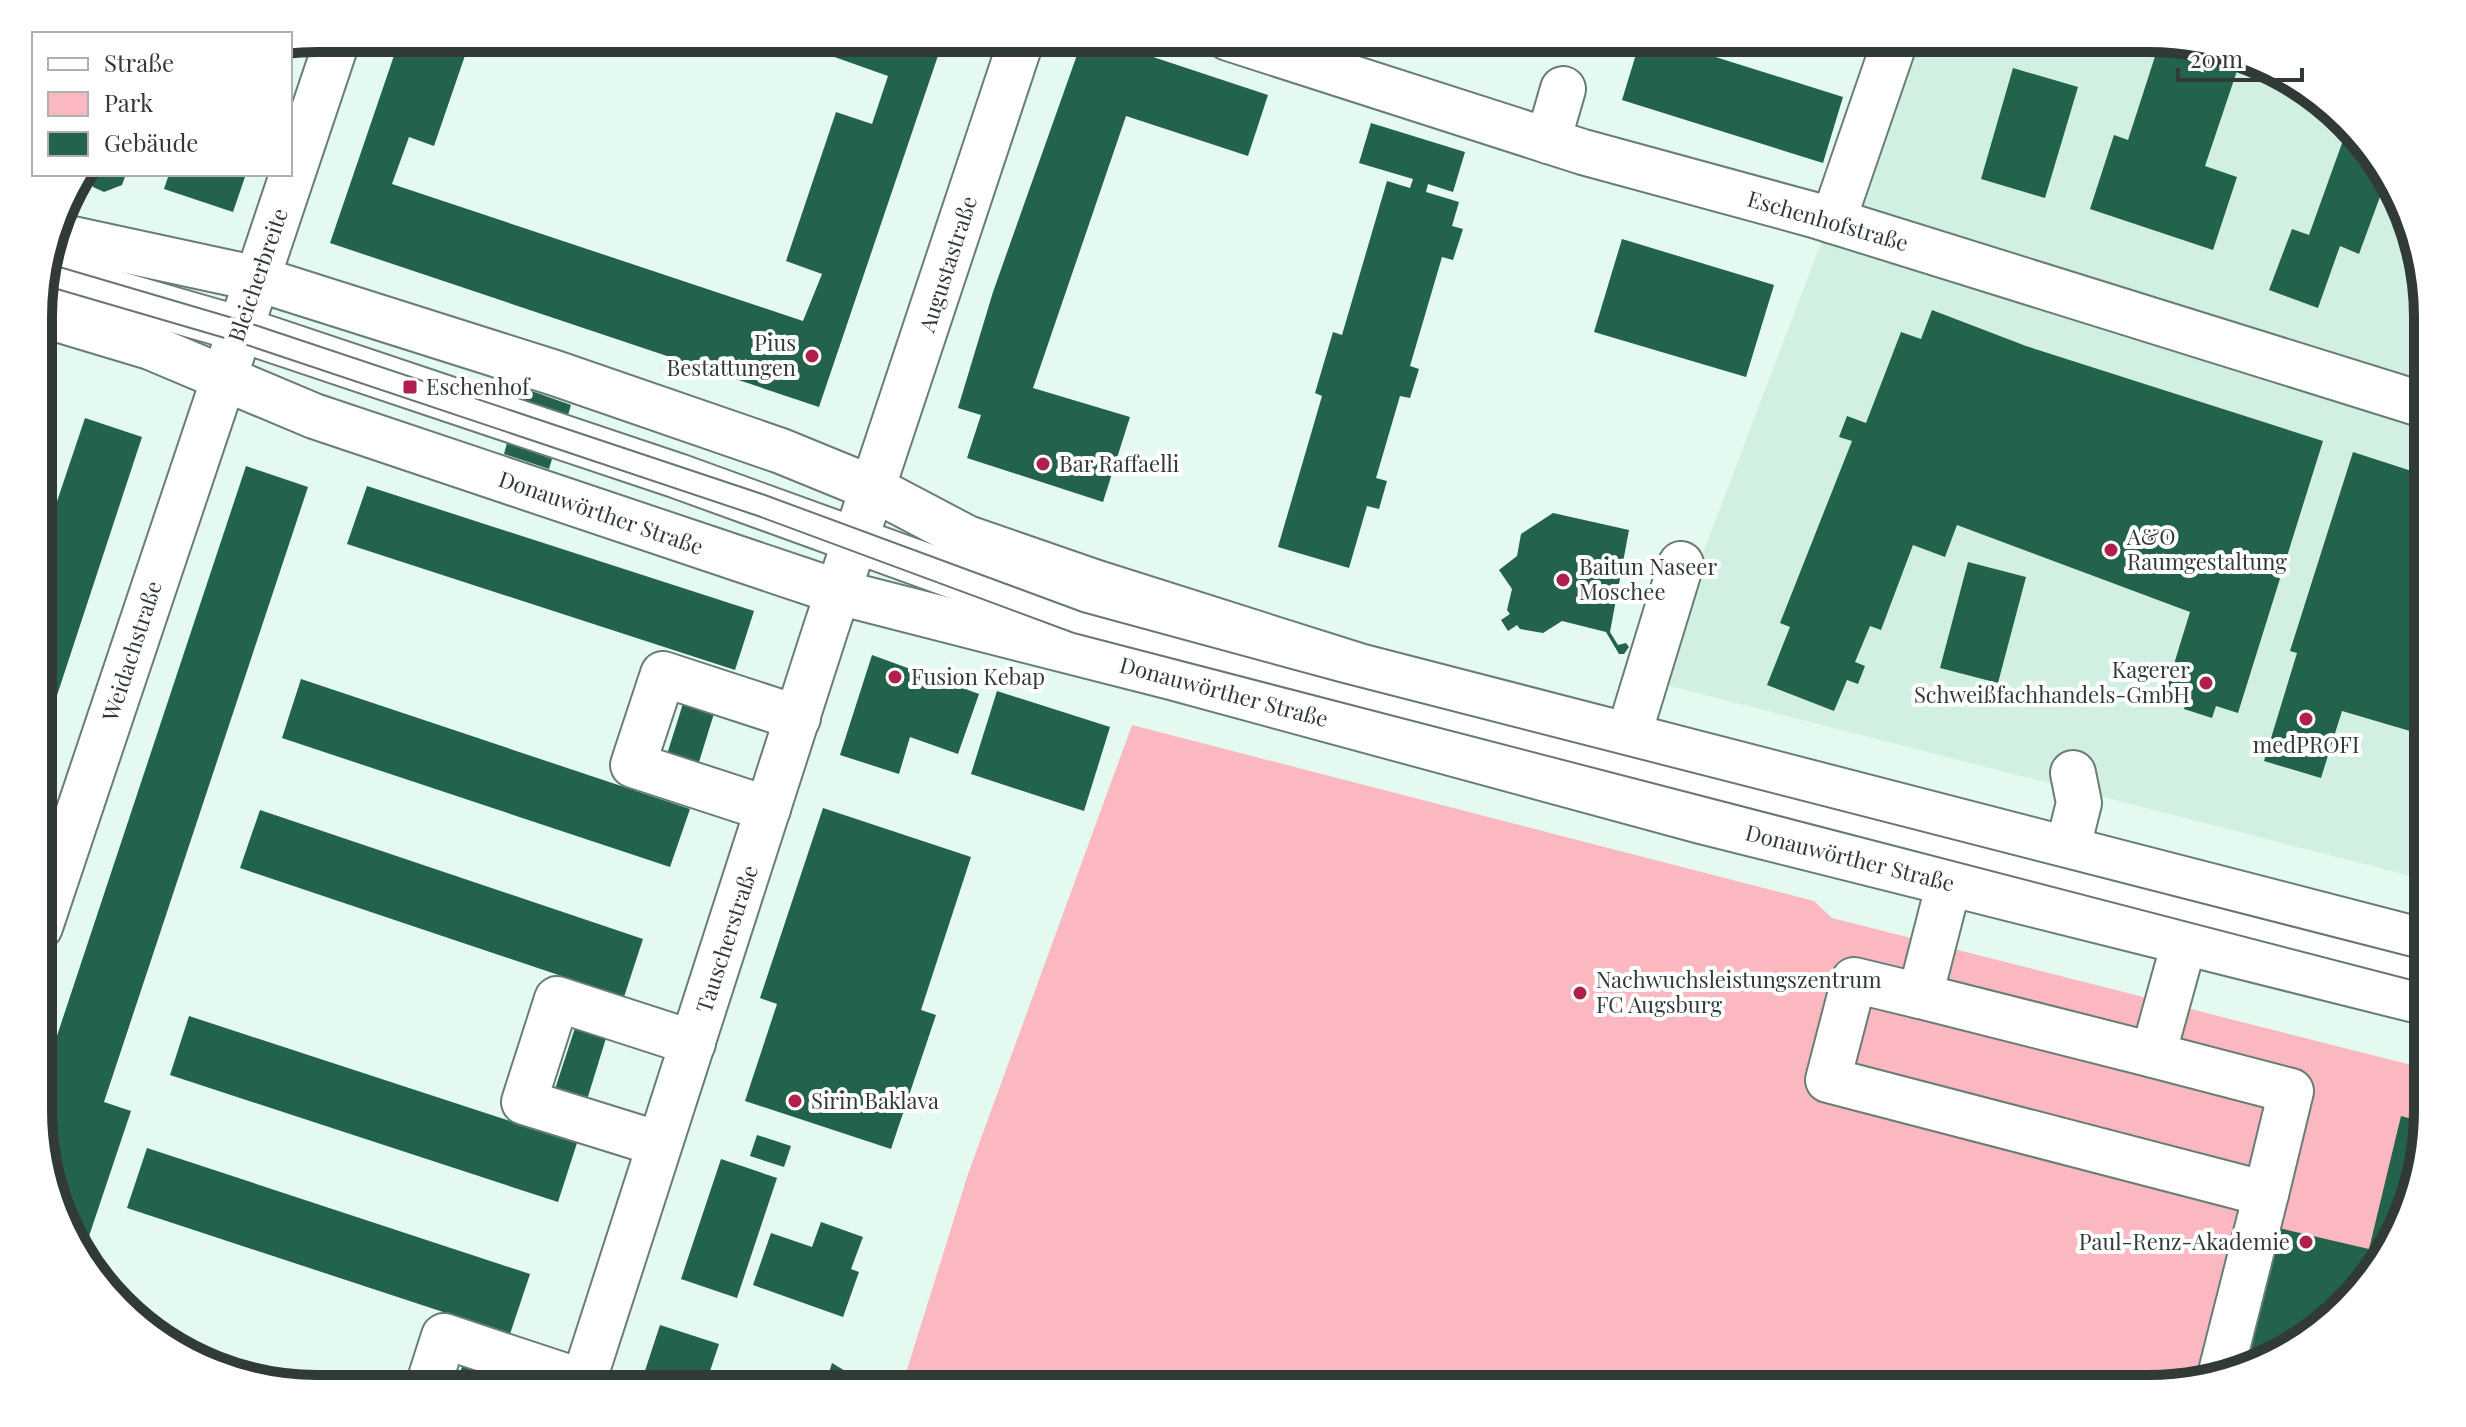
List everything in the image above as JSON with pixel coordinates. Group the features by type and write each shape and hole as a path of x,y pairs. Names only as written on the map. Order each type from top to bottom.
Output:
{"main road":[{"name":"Eschenhofstraße","path":"1277,52 1548,141 1833,221 2413,402"},
{"path":"1833,221 1891,52"},
{"name":"Bleicherbreite","path":"224,375 333,53"},
{"name":"Augustastraße","path":"874,489 1017,53"},
{"path":"1548,141 1563,89"},
{"path":"64,237 258,279 585,383 781,451 874,489 967,538 1097,583 1359,666 2413,938"},
{"path":"55,276 240,329 678,476 1078,621 2413,967"},
{"name":"Donauwörther Straße","path":"52,318 150,347 224,375 314,416 838,592 1949,883 2413,1000"},
{"name":"Weidachstraße","path":"52,891 224,375"},
{"name":"Tauscherstraße","path":"586,1375 874,489"},
{"path":"1628,737 1681,564"},
{"path":"768,809 633,765 663,674 798,718"},
{"path":"2067,851 2079,803 2073,773"},
{"path":"1920,996 1949,883"},
{"path":"2153,1055 2184,943"},
{"path":"2223,1364 2266,1194 2291,1091 1854,980 1828,1080 2266,1194"},
{"path":"659,1144 524,1102 557,999 693,1043"},
{"path":"432,1375 444,1336 551,1375"}],"shaded area":[{"path":"1909,52 2184,54 2251,72 2282,87 2337,129 2379,184 2394,215 2412,282 2413,876 1654,682 1822,240"}],"green space":[{"name":"Nachwuchsleistungszentrum FC Augsburg","path":"1132,725 1814,901 1832,918 2413,1065 2412,1145 2405,1179 2379,1243 2348,1285 2324,1309 2266,1348 2201,1370 2167,1374 905,1375 968,1174"}],"building":[{"path":"1637,52 1700,52 1843,97 1823,163 1622,100"},
{"path":"2156,52 2184,54 2238,68 2205,166 2237,177 2213,250 2090,209 2114,135 2128,140"},
{"path":"395,53 466,53 434,146 409,137 392,184 803,321 822,274 786,261 836,112 872,124 888,76 822,53 939,53 819,407 330,243"},
{"path":"1078,53 1138,53 1268,95 1248,156 1126,116 1033,388 1130,417 1103,502 967,458 981,415 958,408 993,292"},
{"path":"2013,68 2078,87 2045,198 1981,179"},
{"path":"1371,123 1465,152 1453,192 1428,184 1426,192 1459,202 1452,226 1463,229 1453,260 1442,257 1410,366 1419,369 1410,398 1400,396 1376,478 1387,481 1379,509 1367,506 1349,568 1278,547 1322,396 1315,393 1333,332 1342,335 1387,181 1410,188 1413,179 1359,163"},
{"path":"2344,138 2382,191 2359,254 2340,246 2318,308 2269,290 2292,229 2309,235"},
{"path":"93,176 125,176 122,185 104,192 93,187 90,180"},
{"path":"168,176 245,176 233,212 164,189"},
{"path":"1622,239 1774,285 1746,377 1594,332"},
{"path":"1932,310 2026,346 2323,441 2238,713 2216,706 2212,718 2184,709 2188,697 2166,690 2190,612 1957,525 1945,557 1913,545 1881,630 1870,626 1855,662 1865,666 1858,684 1847,680 1834,711 1767,685 1790,627 1780,623 1852,441 1839,437 1847,416 1866,423 1901,332 1921,339"},
{"path":"526,389 571,405 568,415 522,400"},
{"path":"85,418 142,437 52,711 52,516"},
{"path":"507,443 552,459 549,469 504,454"},
{"path":"2353,452 2413,471 2413,732 2342,711 2321,778 2264,761 2297,653 2290,651"},
{"path":"246,466 308,487 104,1102 131,1111 87,1241 66,1195 54,1145 52,1051"},
{"path":"367,486 754,611 735,670 347,544"},
{"name":"Baitun Naseer Moschee","path":"1553,513 1629,530 1610,632 1618,645 1626,643 1629,647 1624,654 1619,654 1606,632 1562,621 1543,633 1520,629 1517,625 1508,631 1501,620 1510,614 1507,610 1512,589 1499,570 1517,556 1521,534"},
{"path":"1968,562 2026,577 1998,683 1940,668"},
{"path":"872,655 979,694 958,754 910,737 899,774 840,755"},
{"path":"301,679 690,809 670,867 282,738"},
{"path":"997,691 1110,727 1084,811 971,774"},
{"path":"685,697 716,707 695,775 664,764"},
{"path":"823,808 971,857 921,1010 936,1015 891,1149 745,1101 777,1004 760,998"},
{"path":"260,810 643,939 624,997 240,868"},
{"path":"189,1016 577,1143 558,1202 170,1075"},
{"path":"576,1025 607,1035 586,1103 554,1092"},
{"name":"Paul-Renz-Akademie","path":"2401,1116 2413,1119 2412,1145 2405,1179 2379,1243 2348,1285 2324,1309 2266,1348 2260,1350 2250,1348 2279,1228 2369,1249"},
{"path":"757,1135 791,1146 784,1167 750,1156"},
{"path":"147,1148 530,1274 510,1334 127,1208"},
{"path":"721,1159 777,1178 737,1298 681,1279"},
{"path":"821,1222 863,1237 851,1269 859,1272 843,1317 753,1285 771,1233 812,1247"},
{"path":"660,1325 719,1344 709,1375 644,1375"},
{"path":"466,1356 498,1368 495,1375 459,1375"},
{"path":"832,1363 851,1375 828,1375"}],"tram line":[{"path":"57,266 243,321 765,495 1082,612 1339,682 2413,957"},
{"path":"54,288 235,341 758,516 1074,633 2413,980"}],"place":[{"name":"Pius Bestattungen","path":"812,356"},
{"name":"Eschenhof","path":"410,387"},
{"name":"Bar Raffaelli","path":"1043,464"},
{"name":"A&O Raumgestaltung","path":"2111,550"},
{"name":"Baitun Naseer Moschee","path":"1563,580"},
{"name":"Fusion Kebap","path":"895,677"},
{"name":"Kagerer Schweißfachhandels-GmbH","path":"2206,683"},
{"name":"medPROFI","path":"2306,719"},
{"name":"Nachwuchsleistungszentrum FC Augsburg","path":"1580,993"},
{"name":"Sirin Baklava","path":"795,1101"},
{"name":"Paul-Renz-Akademie","path":"2306,1242"}]}
